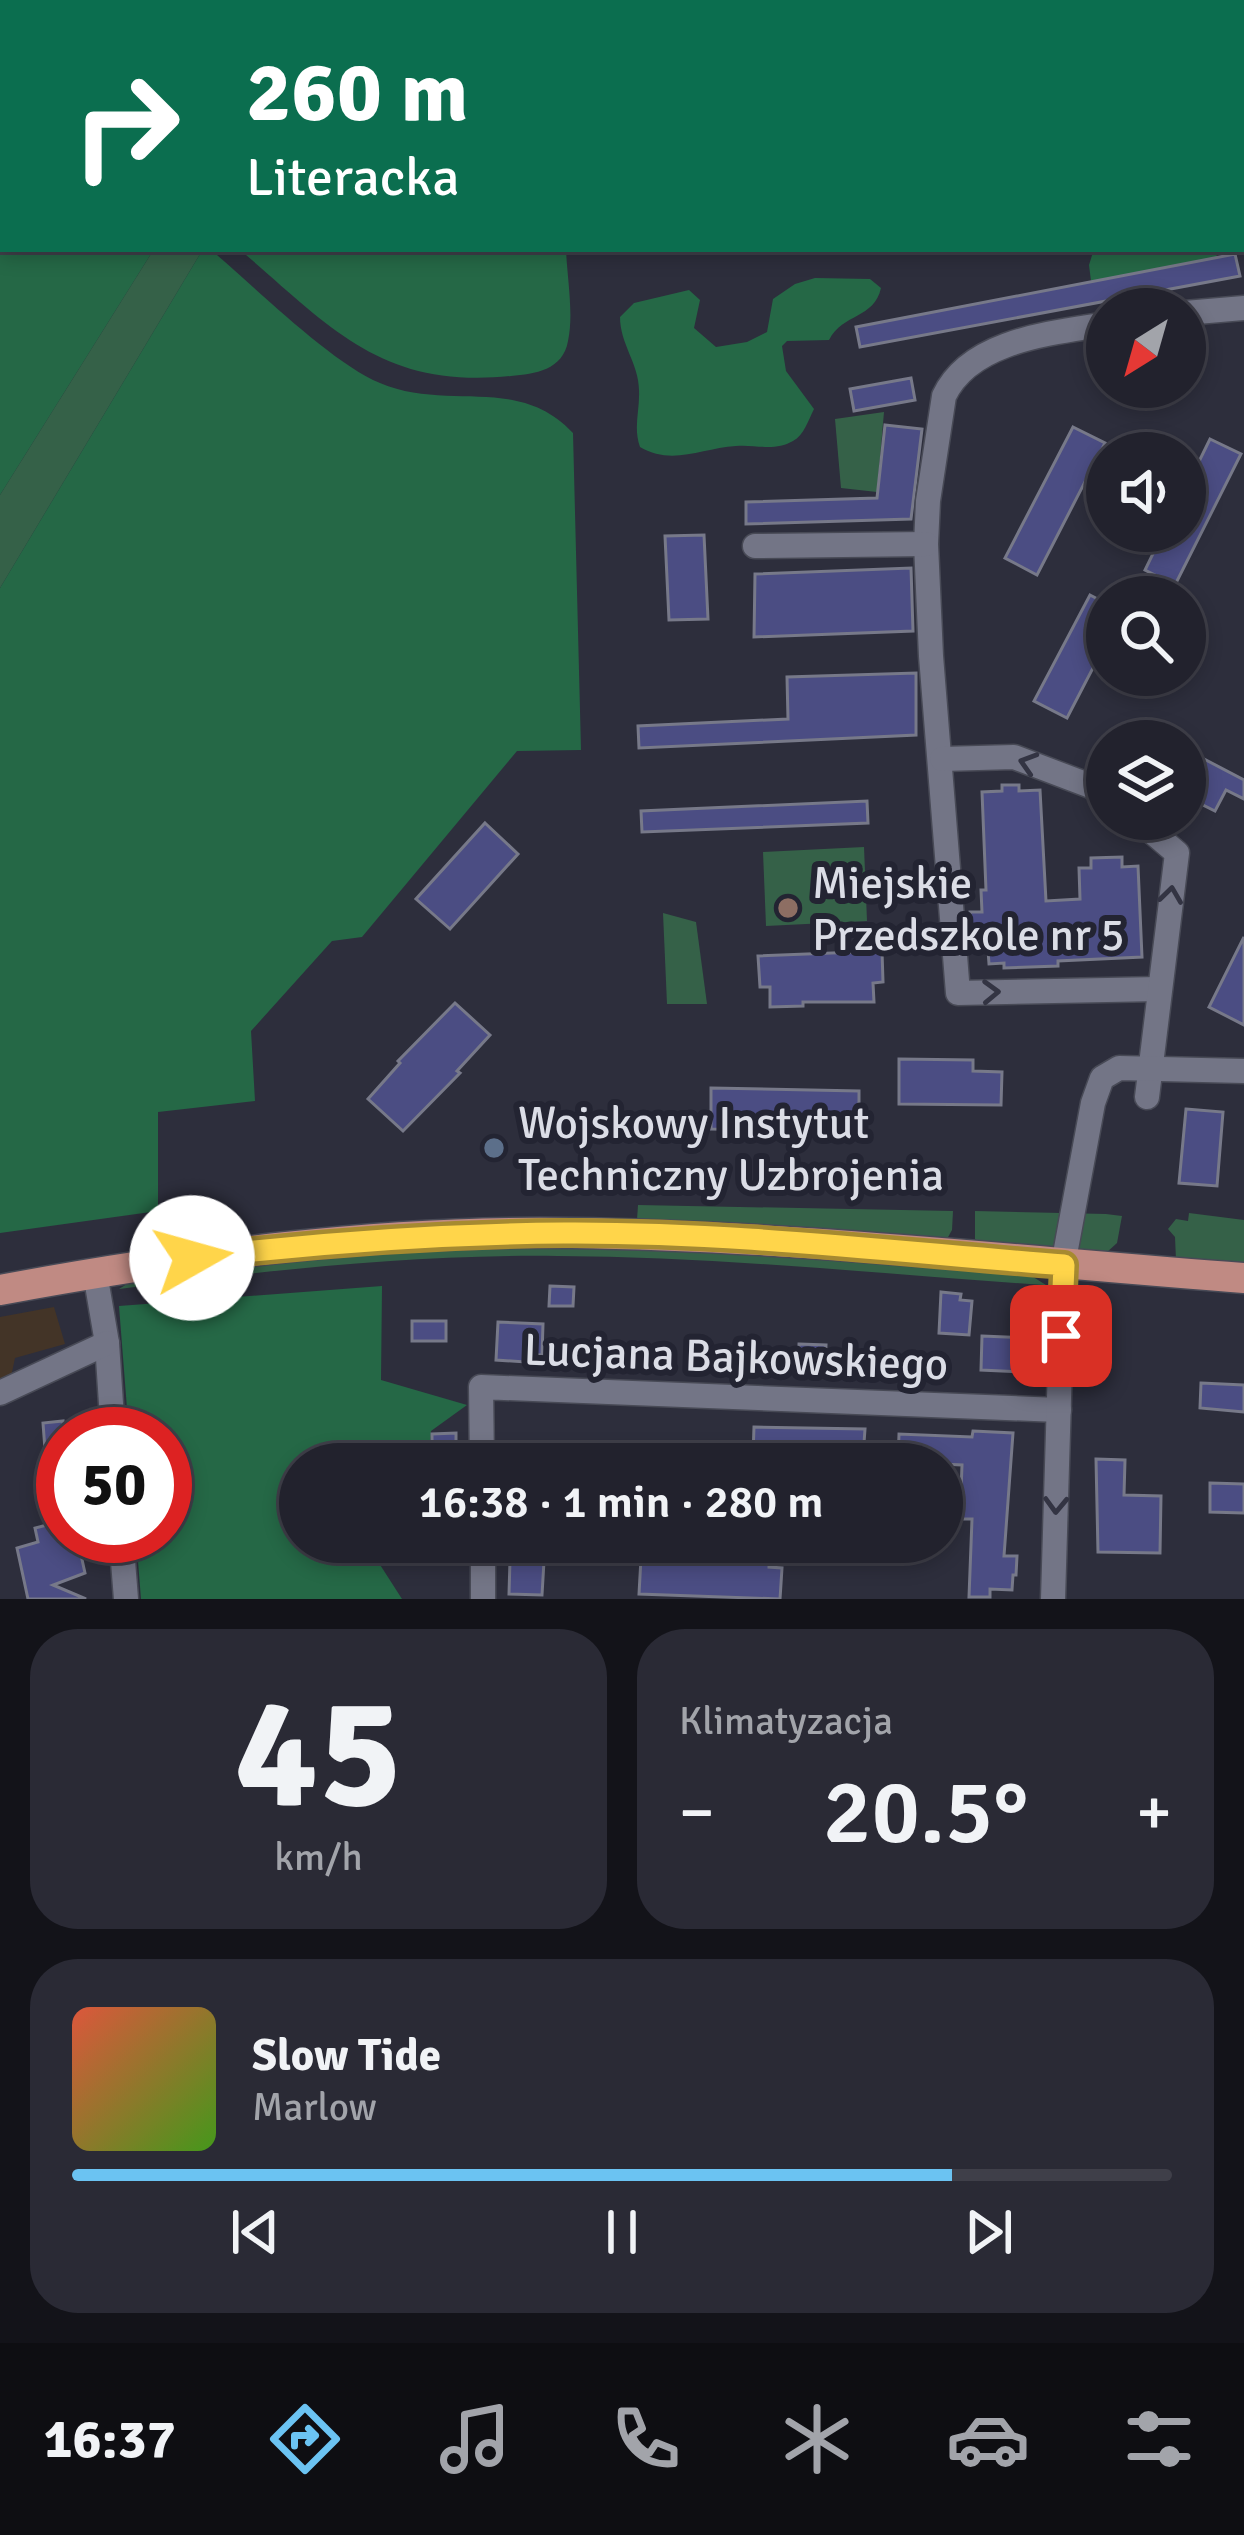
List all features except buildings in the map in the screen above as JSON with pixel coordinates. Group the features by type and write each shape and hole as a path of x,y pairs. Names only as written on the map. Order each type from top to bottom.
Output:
{"main road":[{"path":"0,1290 328,1243 566,1233 710,1238 1244,1278"}],"street":[{"path":"1206,312 1244,308"},
{"path":"1086,329 993,351 962,368 944,396 926,544 958,993 1159,989"},
{"path":"755,546 926,544"},
{"path":"942,759 1014,757 1086,784"},
{"path":"1147,1097 1177,854 1161,840"},
{"path":"1053,1599 1064,1265 1093,1103 1102,1078 1119,1069 1244,1071"},
{"path":"95,1273 107,1342 111,1407"},
{"path":"0,1393 107,1342"},
{"name":"Lucjana Bajkowskiego","path":"482,1443 481,1387 1059,1410"},
{"path":"123,1563 125,1599"},
{"path":"482,1563 483,1599"}],"shaded area":[{"path":"54,1307 65,1344 15,1358 11,1377 0,1382 0,1317"}],"green space":[{"path":"0,252 152,252 0,495"},
{"path":"152,252 201,252 0,588 0,495"},
{"path":"201,252 213,252 293,322 380,383 431,395 529,404 573,433 581,750 517,751 362,937 332,941 251,1031 255,1101 158,1112 158,1211 0,1233 0,588"},
{"path":"242,252 566,252 570,330 565,351 547,369 529,374 465,377 426,373 360,347"},
{"path":"1093,252 1216,252 1217,258 1091,281"},
{"path":"815,278 870,279 881,288 872,305 829,340 787,341 782,346 786,371 814,409 797,438 779,446 736,446 675,456 640,447 638,381 620,317 634,303 689,290 700,300 694,328 716,347 747,342 767,332 773,299"},
{"path":"884,412 877,492 841,488 835,419"},
{"path":"864,847 867,921 766,926 763,852"},
{"path":"663,913 696,922 707,1004 667,1004"},
{"path":"638,1205 953,1211 947,1239 637,1220"},
{"path":"975,1211 1122,1216 1117,1243 1106,1253 984,1245 975,1239"},
{"path":"1189,1213 1244,1220 1244,1265 1176,1260 1175,1237 1168,1229 1176,1219 1188,1221"},
{"path":"555,1247 698,1251 1030,1275 1054,1290 1043,1285 801,1267 558,1256 393,1261 119,1289 135,1279 353,1254"},
{"path":"382,1286 381,1380 467,1405 431,1431 430,1443 279,1443 279,1563 379,1563 402,1599 141,1599 138,1563 192,1563 192,1407 127,1407 119,1306"}],"place":[{"name":"Miejskie Przedszkole nr 5","path":"788,908"},
{"name":"Wojskowy Instytut Techniczny Uzbrojenia","path":"494,1148"}],"route":[{"path":"192,1258 328,1243 566,1233 710,1238 1064,1265 1061,1336"}]}
